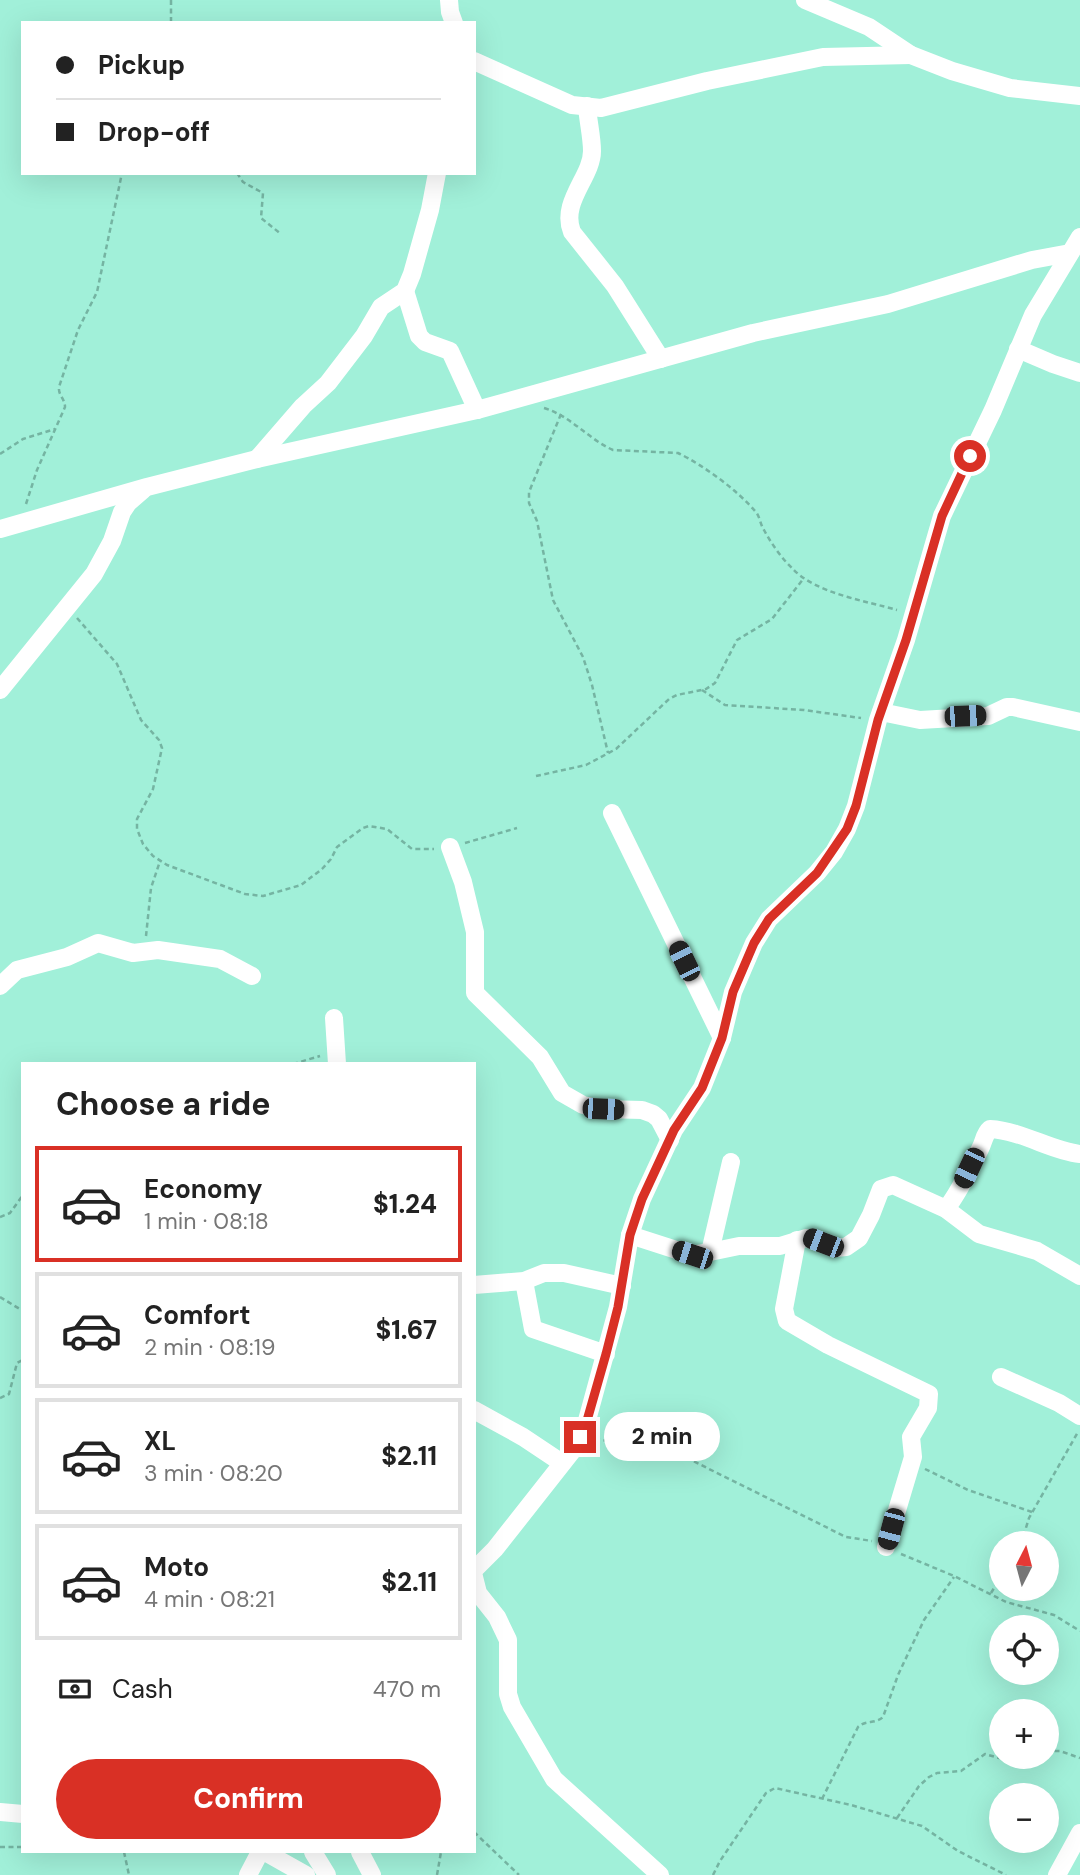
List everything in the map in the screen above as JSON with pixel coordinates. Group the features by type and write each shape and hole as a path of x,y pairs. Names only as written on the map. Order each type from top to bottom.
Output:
{"street":[{"path":"449,0 453,21"},
{"path":"806,0 869,27 911,55 952,71 1010,88 1080,96"},
{"path":"476,62 572,105 601,108 707,81 822,57 911,55"},
{"path":"587,106 592,152 569,213 569,224 572,232 615,286 661,359"},
{"path":"257,459 327,383 364,336 381,307 405,291 430,210 437,175"},
{"path":"660,1875 554,1779 512,1707 508,1694 508,1640 497,1617 478,1593 476,1568 495,1549 562,1463 586,1424 622,1286 630,1235 642,1199 670,1140 702,1088 722,1038 733,992 754,943 769,919 817,873 847,829 856,806 879,716 942,516 993,410 1033,314 1080,237"},
{"path":"0,529 147,487 257,459 477,410 753,333 888,304 1032,260 1070,253"},
{"path":"405,291 419,335 425,342 450,351 477,410"},
{"path":"1018,349 1053,365 1080,373"},
{"path":"0,690 94,574 122,512 128,503 147,487"},
{"path":"879,716 920,720 988,716 1013,707 1080,722"},
{"path":"612,813 722,1038"},
{"path":"450,847 463,882 475,932 475,993 540,1057 562,1093 583,1105 603,1109 642,1110 653,1114 659,1119 670,1140"},
{"path":"0,986 17,970 67,957 98,943 126,952 172,951 220,958 252,976"},
{"path":"334,1018 336,1057"},
{"path":"946,1209 957,1195 986,1132 990,1129 1016,1133 1067,1152 1080,1154"},
{"path":"710,1252 731,1162"},
{"path":"630,1235 692,1255 739,1246 780,1246 810,1238 836,1248 851,1244 859,1238 881,1189 892,1185 946,1209 979,1234 1037,1251 1080,1276"},
{"path":"797,1240 784,1315 788,1321 828,1345 929,1394 928,1408 911,1437 913,1457 886,1547"},
{"path":"476,1285 524,1281 544,1273 564,1273 622,1286"},
{"path":"524,1281 533,1329 606,1354"},
{"path":"1001,1377 1059,1403 1080,1416"},
{"path":"476,1411 523,1437 562,1463"},
{"path":"0,1812 21,1814"},
{"path":"1057,1875 1080,1833"},
{"path":"248,1875 259,1853"},
{"path":"267,1853 306,1875"},
{"path":"314,1853 327,1875"},
{"path":"361,1853 372,1875"}],"path":[{"path":"170,0 171,21"},
{"path":"19,524 37,470 65,407 65,402 58,393 59,387 78,330 97,292 122,175"},
{"path":"238,175 243,182 263,193 261,218 281,234"},
{"path":"514,400 561,414 613,450 678,453 707,469 757,512 763,529 793,570 804,578 847,596 913,615"},
{"path":"561,414 529,492 529,503 537,522 553,600 583,657 608,754"},
{"path":"0,454 23,439 55,429"},
{"path":"536,776 586,765 616,750 669,699 702,690 715,682 737,640 772,619 804,578"},
{"path":"67,608 117,664 141,720 159,740 162,748 153,789 136,819 143,844 167,865 245,894 263,896 301,885 323,869 337,847 359,830 369,826 387,829 412,849 420,851 450,847 517,828"},
{"path":"702,690 725,705 804,710 834,716 879,716"},
{"path":"145,952 151,888 160,861"},
{"path":"305,1062 336,1057"},
{"path":"0,1217 10,1213 21,1198"},
{"path":"0,1297 21,1310"},
{"path":"0,1398 9,1394 14,1368 21,1361"},
{"path":"1025,1531 1032,1512 1080,1429"},
{"path":"580,1437 656,1448 687,1458 846,1537 872,1541 989,1592"},
{"path":"913,1457 933,1474 968,1490 1032,1512"},
{"path":"822,1799 858,1727 862,1723 879,1721 883,1717 898,1675 924,1620 954,1576"},
{"path":"1004,1601 1054,1615 1080,1631"},
{"path":"1059,1751 1080,1758"},
{"path":"897,1818 919,1786 929,1777 937,1773 961,1772 985,1754 989,1755"},
{"path":"713,1875 720,1861 771,1790 781,1789 922,1826 958,1851 1006,1875"},
{"path":"476,1834 519,1875"},
{"path":"0,1847 21,1847"},
{"path":"124,1853 129,1875"},
{"path":"437,1875 441,1853"}],"route":[{"path":"580,1437 606,1354 618,1307 630,1235 642,1199 674,1130 702,1088 722,1038 733,992 754,943 769,919 817,873 834,852 847,829 942,516 970,456"}]}
